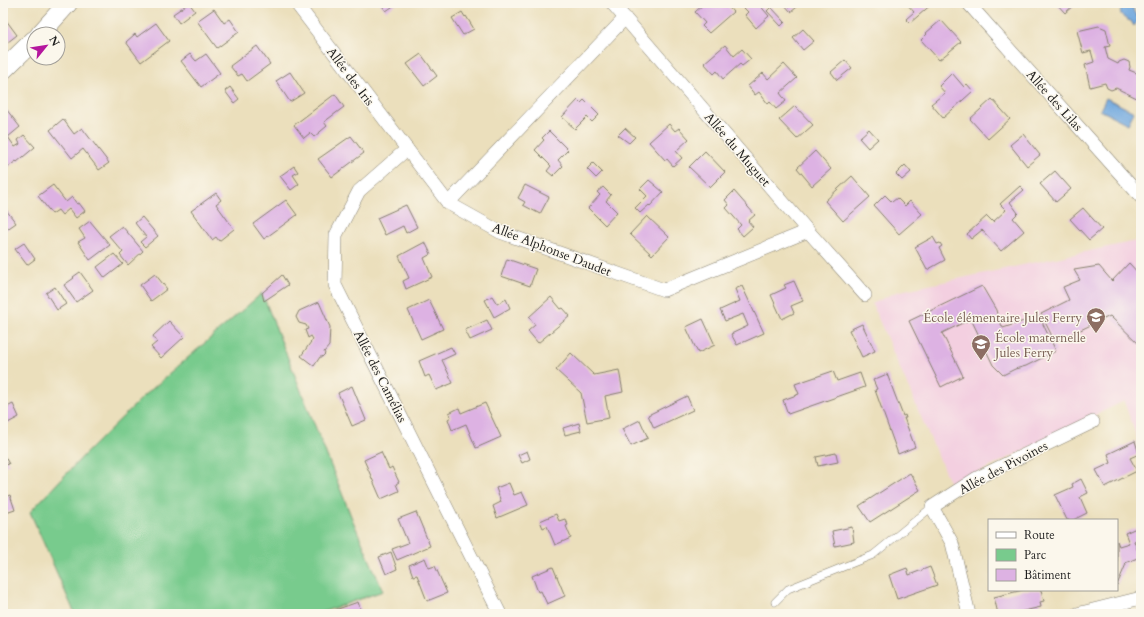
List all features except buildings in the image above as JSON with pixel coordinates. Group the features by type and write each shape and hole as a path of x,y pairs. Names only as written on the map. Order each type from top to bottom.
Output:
{"main road":[{"path":"47,26 65,4"},
{"path":"3,70 26,48"}],"street":[{"name":"Allée des Iris","path":"296,3 448,203"},
{"name":"Allée du Muguet","path":"612,3 865,295"},
{"name":"Allée des Lilas","path":"968,3 1141,197"},
{"path":"448,203 625,18"},
{"name":"Allée des Camélias","path":"407,148 359,191 336,235 335,285 500,614"},
{"name":"Allée Alphonse Daudet","path":"448,203 500,232 664,290 808,231"},
{"name":"Allée des Pivoines","path":"932,507 977,478 1093,422"},
{"path":"932,507 952,543 969,614"},
{"path":"1077,614 1141,598"}],"lane":[{"path":"775,602 788,589 873,555 932,507"}],"shaded area":[{"name":"École maternelle Jules Ferry","path":"1141,240 1141,450 1124,401 951,486 872,304 896,292"}],"green space":[{"path":"262,293 353,521 383,591 317,614 75,614 30,512 87,452 143,397"}],"water":[{"path":"1124,5 1133,8 1139,19 1134,26 1131,21 1123,17 1121,13"},
{"path":"1106,98 1134,112 1128,124 1100,110"}],"place":[{"name":"École élémentaire Jules Ferry","path":"1096,334"},
{"name":"École maternelle Jules Ferry","path":"981,361"}]}
